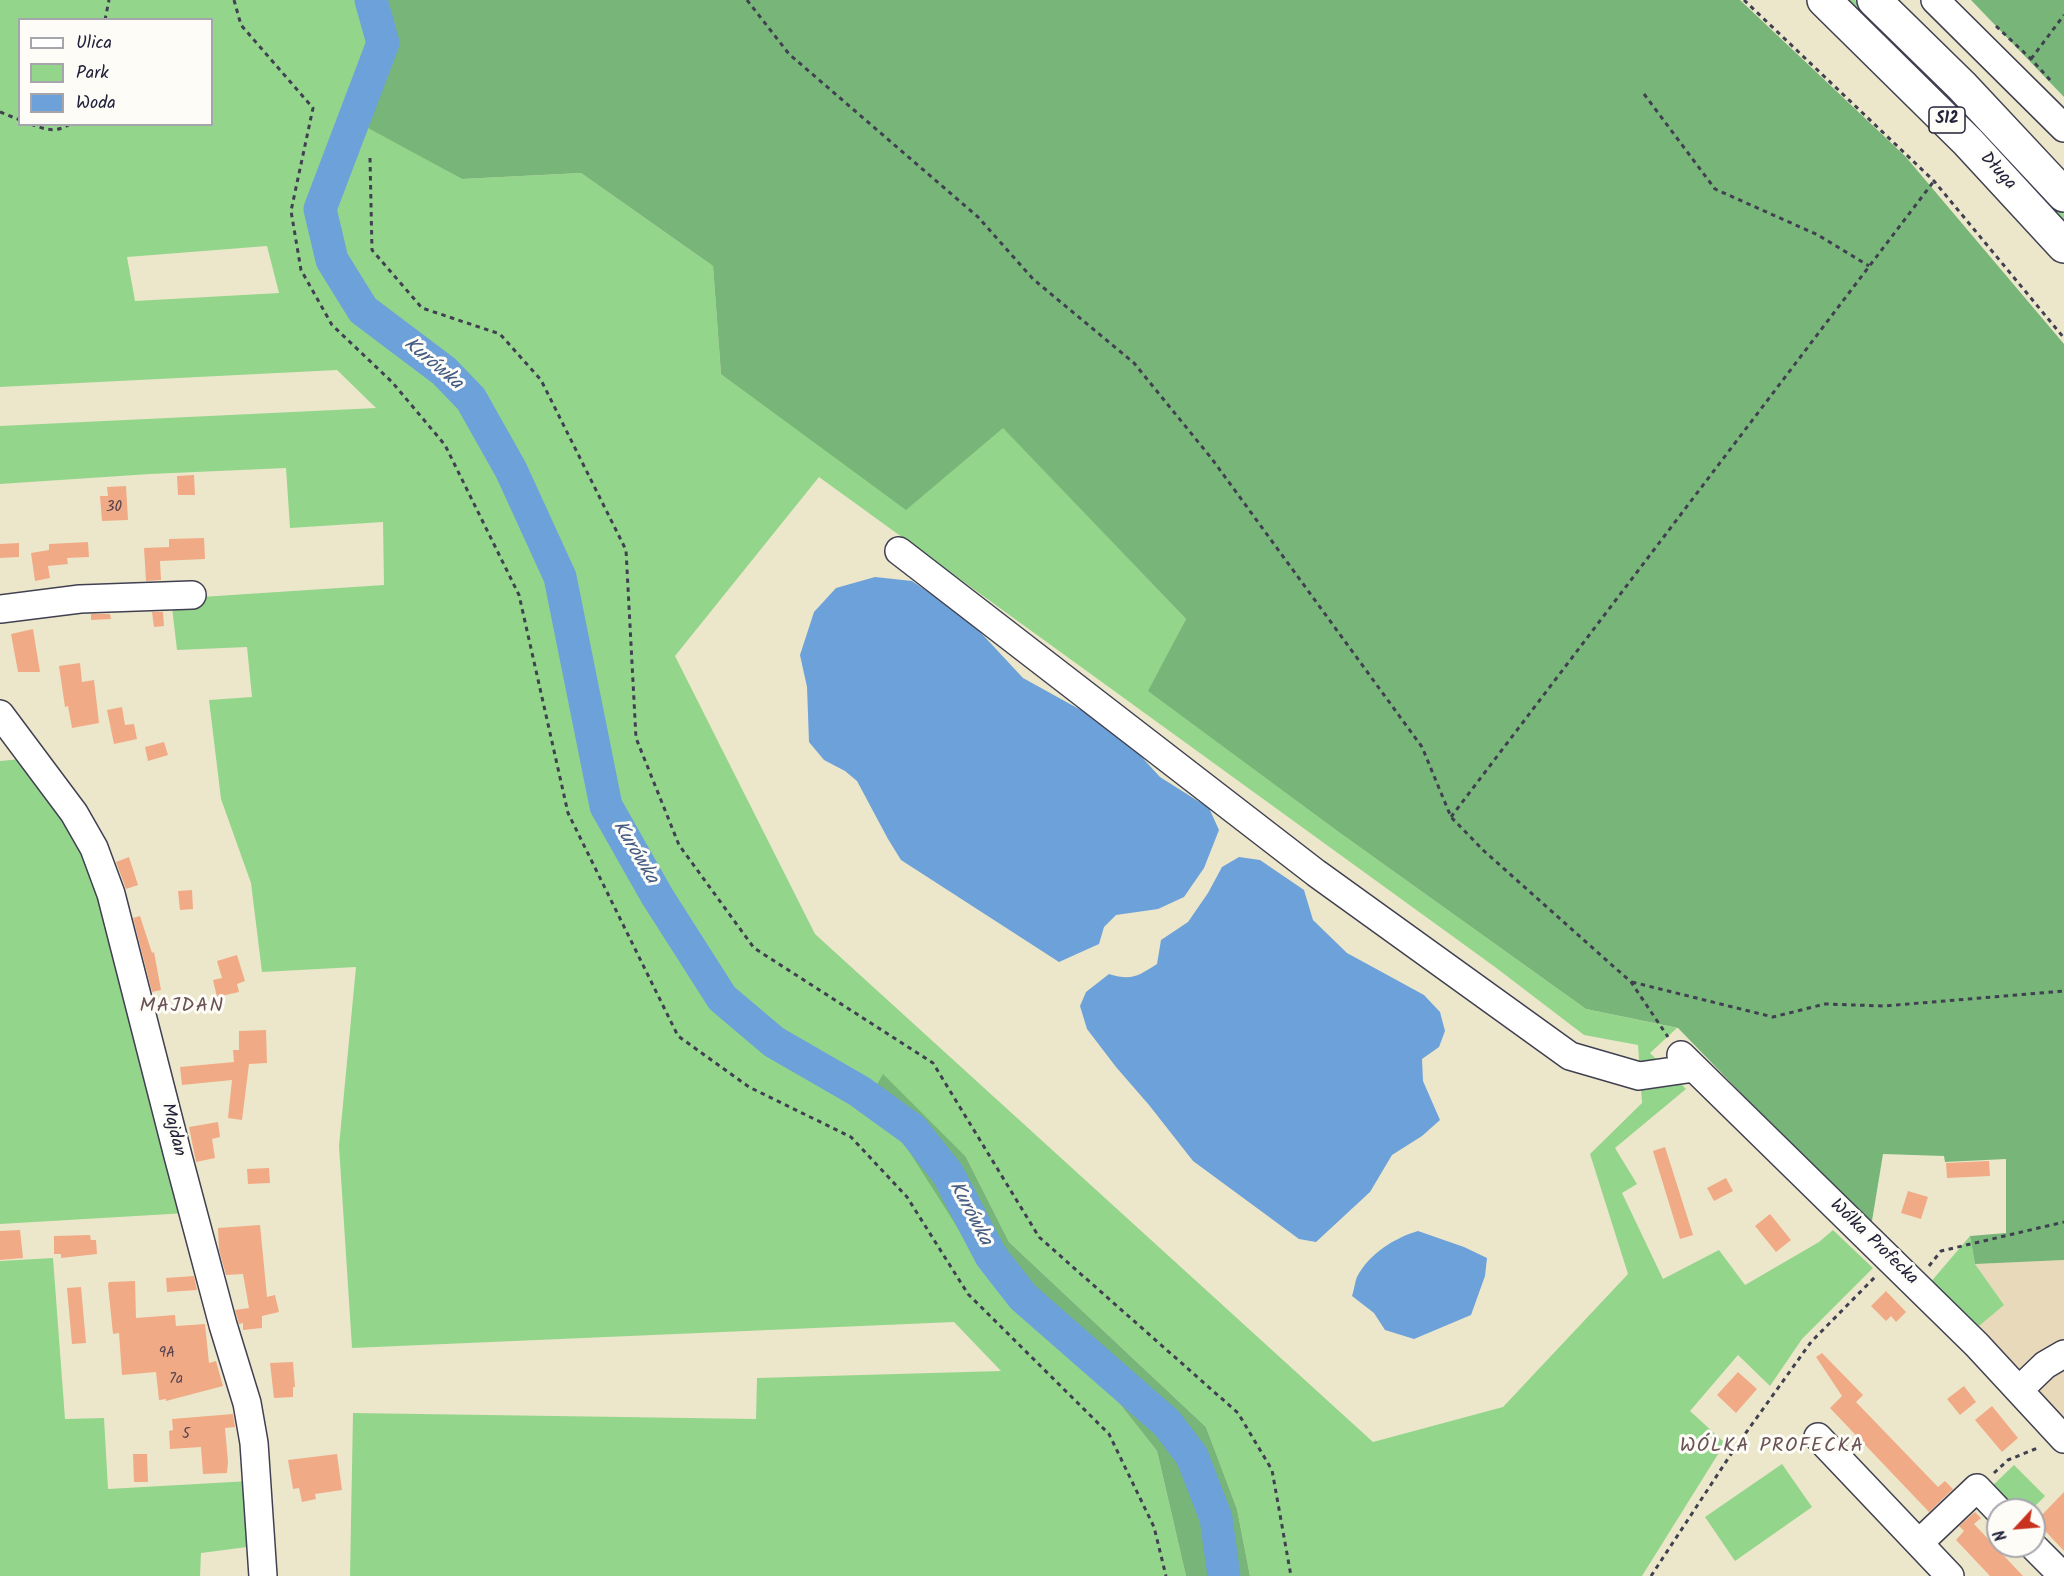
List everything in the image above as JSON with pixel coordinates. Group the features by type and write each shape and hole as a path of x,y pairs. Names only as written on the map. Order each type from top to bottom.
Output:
{"highway":[{"name":"Długa","path":"1824,0 1968,142 2064,246"},
{"name":"Długa","path":"1874,0 1970,94 2064,195"}],"street":[{"path":"1935,0 2064,128"},
{"path":"899,551 1316,873 1570,1056 1639,1076 1686,1060"},
{"path":"0,609 81,599 192,595"},
{"name":"Majdan","path":"0,714 74,813 94,848 111,894 193,1213 247,1403 254,1443 262,1576"},
{"name":"Wólka Profecka","path":"1686,1060 1977,1345 2019,1390 2056,1441"},
{"path":"2019,1390 2045,1365 2064,1354"},
{"path":"1818,1437 1950,1576"},
{"path":"1919,1543 1977,1488 1987,1498"},
{"path":"2045,1558 2063,1576"}],"path":[{"path":"106,18 110,0"},
{"path":"234,0 241,25 313,108 291,211 301,270 332,325 392,382 451,455 519,595 568,813 678,1036 749,1087 851,1137 907,1197 968,1294 1109,1434 1154,1527 1166,1576"},
{"path":"747,0 789,54 978,218 1033,279 1134,363 1212,459 1422,747 1451,817 1484,851 1631,982 1686,1060"},
{"path":"1744,0 1934,181 2064,338"},
{"path":"2031,59 2064,15"},
{"path":"1992,22 2031,59 2057,88"},
{"path":"1644,94 1715,189 1818,235 1869,266"},
{"path":"0,112 18,119"},
{"path":"36,126 48,131 67,126"},
{"path":"370,158 372,250 422,308 500,334 541,380 626,550 636,738 679,845 754,948 933,1063 1039,1237 1238,1413 1272,1470 1292,1576"},
{"path":"1451,817 1934,181"},
{"path":"1631,982 1773,1017 1825,1004 1884,1006 2064,991"},
{"path":"1914,1284 1941,1251 2064,1222"},
{"path":"1651,1576 1735,1448 1811,1342 1876,1275"},
{"path":"1977,1488 2008,1460 2056,1441"}],"shaded area":[{"path":"2064,1260 2064,1417 1979,1326 2004,1305 1975,1264"}],"green space":[{"path":"0,0 383,0 392,40 357,121 462,179 581,173 713,266 721,374 1003,427 1186,619 1149,691 1340,833 1586,1009 1677,1028 1650,1053 1686,1089 1615,1148 1637,1184 1622,1193 1663,1279 1719,1250 1745,1285 1819,1242 1833,1230 1873,1268 1802,1339 1770,1386 1738,1355 1690,1411 1725,1443 1642,1576 1250,1576 1237,1509 1206,1427 1009,1242 966,1157 980,1263 1070,1341 1157,1451 1186,1576 350,1576 353,1413 756,1419 757,1378 1001,1371 954,1322 352,1348 339,1146 356,967 262,972 251,883 221,799 209,700 252,697 247,647 177,650 171,599 384,585 383,522 290,528 286,468 0,484 0,426 376,408 337,370 0,387","holes":["267,246 279,293 135,301 127,257","819,477 1495,967 1584,1035 1638,1045 1642,1103 1590,1154 1628,1274 1503,1407 1373,1442 815,934 675,656"]},
{"path":"383,0 1740,0 1905,156 2064,344 2064,1260 1975,1264 1970,1236 2006,1233 2006,1159 1945,1162 1944,1156 1883,1154 1871,1227 1678,1028 1586,1009 1340,833 1148,691 1186,619 1003,428 906,510 721,374 713,266 581,173 462,179 357,122 392,40"},
{"path":"1841,0 1855,0 1913,55 2064,214 2064,228"},
{"path":"1971,0 2064,0 2064,97"},
{"path":"22,759 87,849 187,1213 0,1224 0,761"},
{"path":"883,1074 966,1157 1009,1242 1206,1427 1237,1509 1250,1576 1186,1576 1157,1451 1070,1341 980,1263 872,1093"},
{"path":"1970,1236 1975,1264 2004,1305 1979,1326 1929,1284"},
{"path":"53,1258 65,1419 104,1418 108,1489 250,1481 255,1546 201,1553 200,1576 0,1576 0,1261"},
{"path":"1782,1464 1812,1507 1735,1561 1705,1517"},
{"path":"2014,1465 2045,1496 2043,1498 2000,1498 1990,1488"}],"water":[{"path":"875,577 912,581 968,619 1023,678 1117,730 1160,777 1209,808 1219,830 1204,868 1184,897 1158,909 1116,915 1104,927 1099,944 1059,962 901,860 857,781 845,771 824,760 809,742 807,687 800,655 814,612 836,588"},
{"path":"1239,857 1260,860 1304,890 1313,920 1347,953 1424,995 1440,1012 1445,1031 1439,1047 1422,1059 1423,1081 1440,1120 1422,1136 1392,1155 1370,1192 1316,1242 1299,1239 1193,1161 1087,1029 1080,1006 1086,992 1109,974 1134,976 1157,964 1161,940 1188,922 1222,867"},
{"path":"1418,1231 1464,1247 1487,1258 1485,1276 1471,1315 1414,1339 1385,1330 1374,1313 1352,1296 1357,1277 1375,1254 1400,1238"}],"building":[{"path":"194,475 195,495 178,495 177,476"},
{"path":"126,486 128,520 102,521 100,496 108,496 107,487"},
{"path":"204,538 205,559 160,561 161,580 146,581 144,548 169,547 169,539"},
{"path":"88,542 89,557 67,558 68,564 48,566 50,578 35,581 31,553 49,550 49,544"},
{"path":"19,543 19,557 0,558 0,544"},
{"path":"152,612 163,612 164,626 154,627"},
{"path":"91,614 110,614 111,619 91,620"},
{"path":"33,629 40,672 18,672 11,634"},
{"path":"80,663 82,682 94,680 99,723 72,728 68,706 65,707 59,666"},
{"path":"122,707 125,725 134,724 137,739 114,744 107,710"},
{"path":"164,742 168,755 148,761 145,747"},
{"path":"129,857 138,885 126,889 116,862"},
{"path":"192,890 193,909 180,910 178,891"},
{"path":"140,916 152,953 154,952 161,990 152,992 133,918"},
{"path":"237,955 245,981 237,984 239,992 217,997 213,980 222,978 217,961"},
{"path":"266,1030 267,1063 249,1064 242,1120 228,1118 232,1080 182,1085 180,1067 234,1062 233,1050 239,1050 239,1031"},
{"path":"218,1122 220,1137 212,1139 215,1158 196,1162 189,1127"},
{"path":"1665,1147 1693,1235 1680,1239 1653,1151"},
{"path":"1989,1161 1990,1176 1947,1178 1946,1163"},
{"path":"269,1168 270,1183 248,1184 247,1169"},
{"path":"1726,1178 1733,1191 1714,1201 1707,1188"},
{"path":"1908,1191 1928,1197 1921,1219 1901,1213"},
{"path":"1770,1214 1791,1240 1776,1252 1755,1226"},
{"path":"260,1225 267,1297 275,1295 279,1312 262,1316 262,1328 243,1330 243,1323 239,1324 235,1310 249,1308 243,1274 226,1275 219,1250 218,1228"},
{"path":"20,1230 23,1258 0,1260 0,1231"},
{"path":"90,1235 91,1240 96,1240 97,1254 61,1258 61,1254 54,1254 54,1236"},
{"path":"194,1276 197,1290 167,1292 166,1278"},
{"path":"135,1281 136,1318 175,1315 176,1326 205,1324 209,1363 216,1361 223,1386 166,1401 166,1399 159,1400 156,1372 122,1375 119,1333 113,1334 108,1285 109,1282"},
{"path":"81,1287 86,1343 72,1344 67,1288"},
{"path":"1886,1291 1906,1312 1896,1322 1891,1316 1886,1321 1871,1306"},
{"path":"1822,1353 1863,1395 1856,1402 1938,1487 1945,1481 1953,1489 1929,1512 1830,1408 1842,1396 1816,1357"},
{"path":"293,1362 295,1387 293,1387 293,1397 274,1398 270,1363"},
{"path":"1738,1372 1757,1389 1736,1413 1717,1395"},
{"path":"1964,1386 1976,1402 1960,1415 1947,1399"},
{"path":"1992,1406 2018,1438 2002,1452 1975,1420"},
{"path":"233,1414 235,1427 225,1428 227,1473 203,1474 201,1447 170,1449 169,1431 173,1430 172,1419"},
{"path":"133,1454 147,1454 148,1482 134,1482"},
{"path":"337,1454 342,1490 315,1494 316,1499 302,1502 299,1488 293,1489 288,1460"},
{"path":"2064,1492 2064,1551 2046,1532 2046,1511"},
{"path":"1975,1512 1981,1518 1974,1524 1986,1537 1986,1558 2006,1558 2023,1576 1990,1576 1956,1540 1964,1531 1959,1526"}],"waterway":[{"name":"Kurówka","path":"371,0 383,43 320,209 332,260 363,310 444,371 471,399 511,470 560,577 606,806 657,896 722,998 774,1042 859,1091 913,1130 948,1174 991,1256 1023,1297 1167,1423 1192,1456 1216,1518 1224,1576"}],"district":[{"name":"MAJDAN","path":"182,1008"},
{"name":"WÓLKA PROFECKA","path":"1772,1448"}]}
